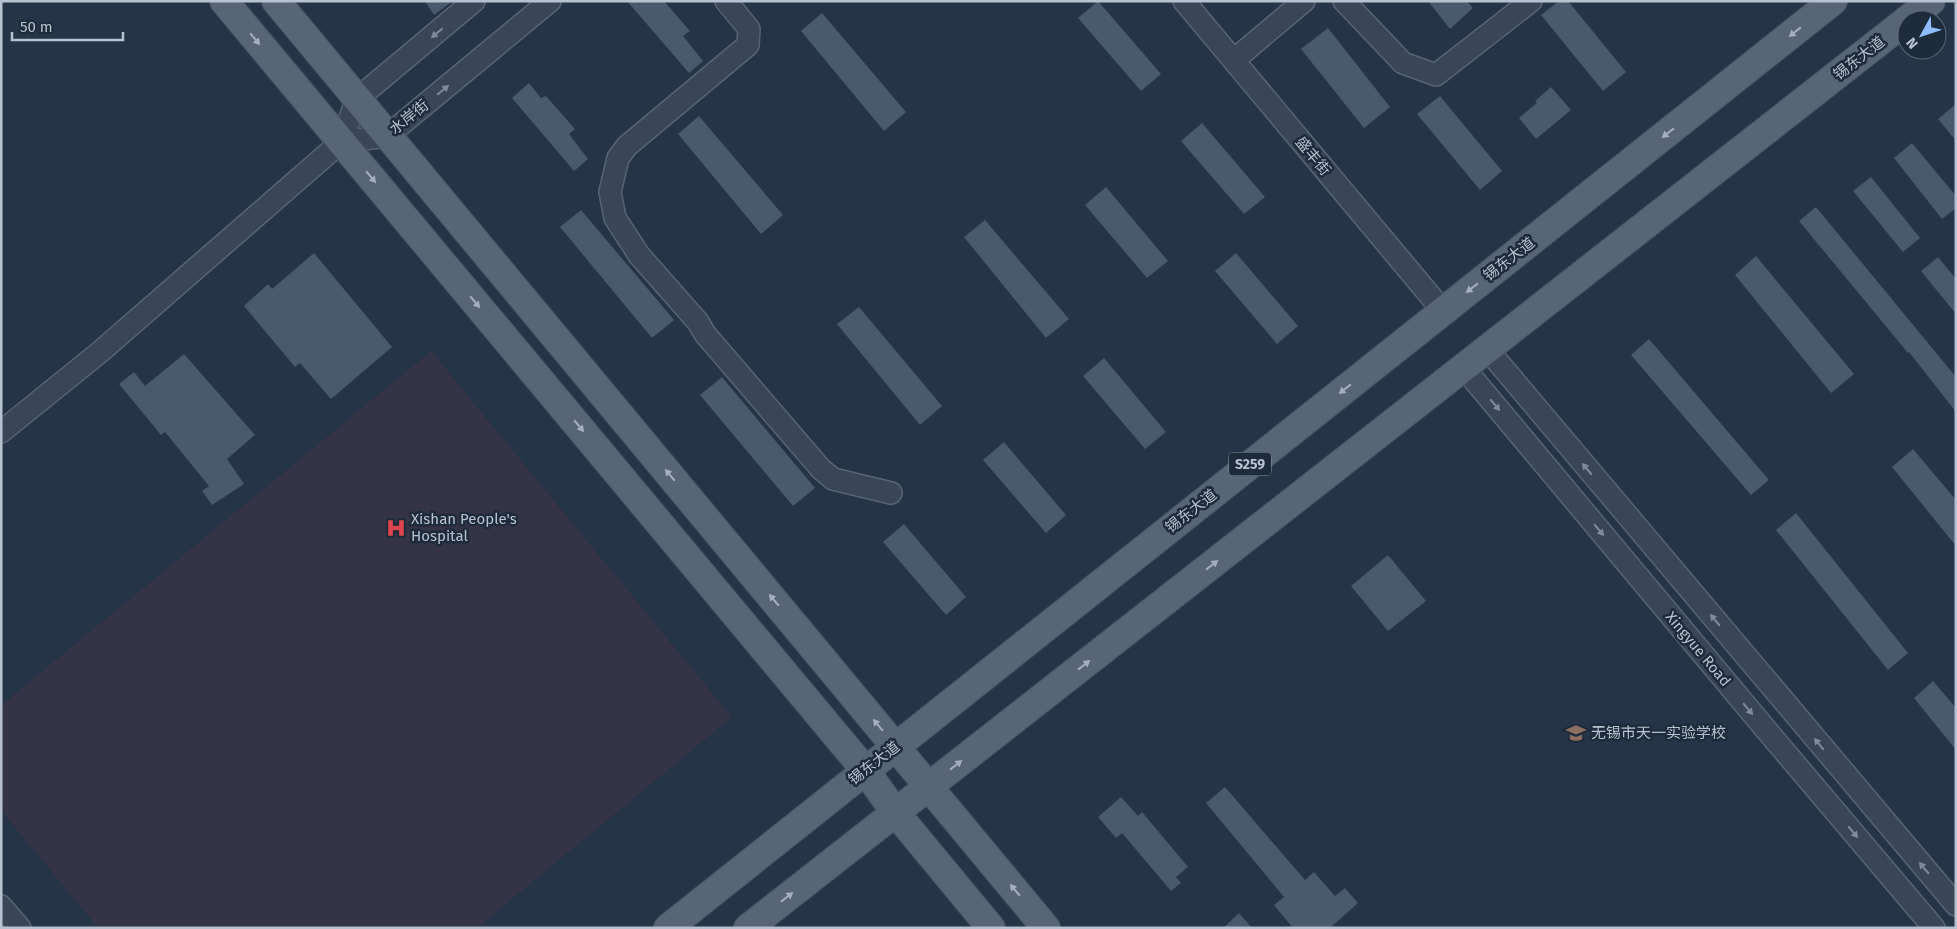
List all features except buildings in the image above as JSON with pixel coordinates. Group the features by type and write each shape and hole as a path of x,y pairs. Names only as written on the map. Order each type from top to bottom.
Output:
{"main road":[{"path":"224,1 866,770 895,812 991,928"},
{"path":"276,1 1046,928"},
{"name":"锡东大道","path":"668,928 1833,1"},
{"name":"锡东大道","path":"1920,10 1931,1"},
{"name":"锡东大道","path":"748,928 1897,28"}],"street":[{"path":"1,432 100,352 342,142 357,99 474,1"},
{"name":"水岸街","path":"342,142 388,136 550,1"},
{"path":"726,1 749,29 748,45 627,146 618,158 610,192 615,218 639,255 698,322 705,334 821,469 834,479 890,493"},
{"name":"盛丰街","path":"1184,1 1443,311"},
{"path":"1234,60 1304,1"},
{"path":"1344,1 1403,63 1436,75 1531,1"},
{"path":"1487,350 1956,905"},
{"name":"Xingyue Road","path":"1464,368 1768,733 1934,928"},
{"path":"1,906 20,928"}],"shaded area":[{"name":"Xishan People's Hospital","path":"431,351 732,717 477,928 98,928 1,810 1,705"}],"place":[{"name":"Xishan People's Hospital","path":"396,528"},
{"name":"无锡市天一实验学校","path":"1576,733"}]}
